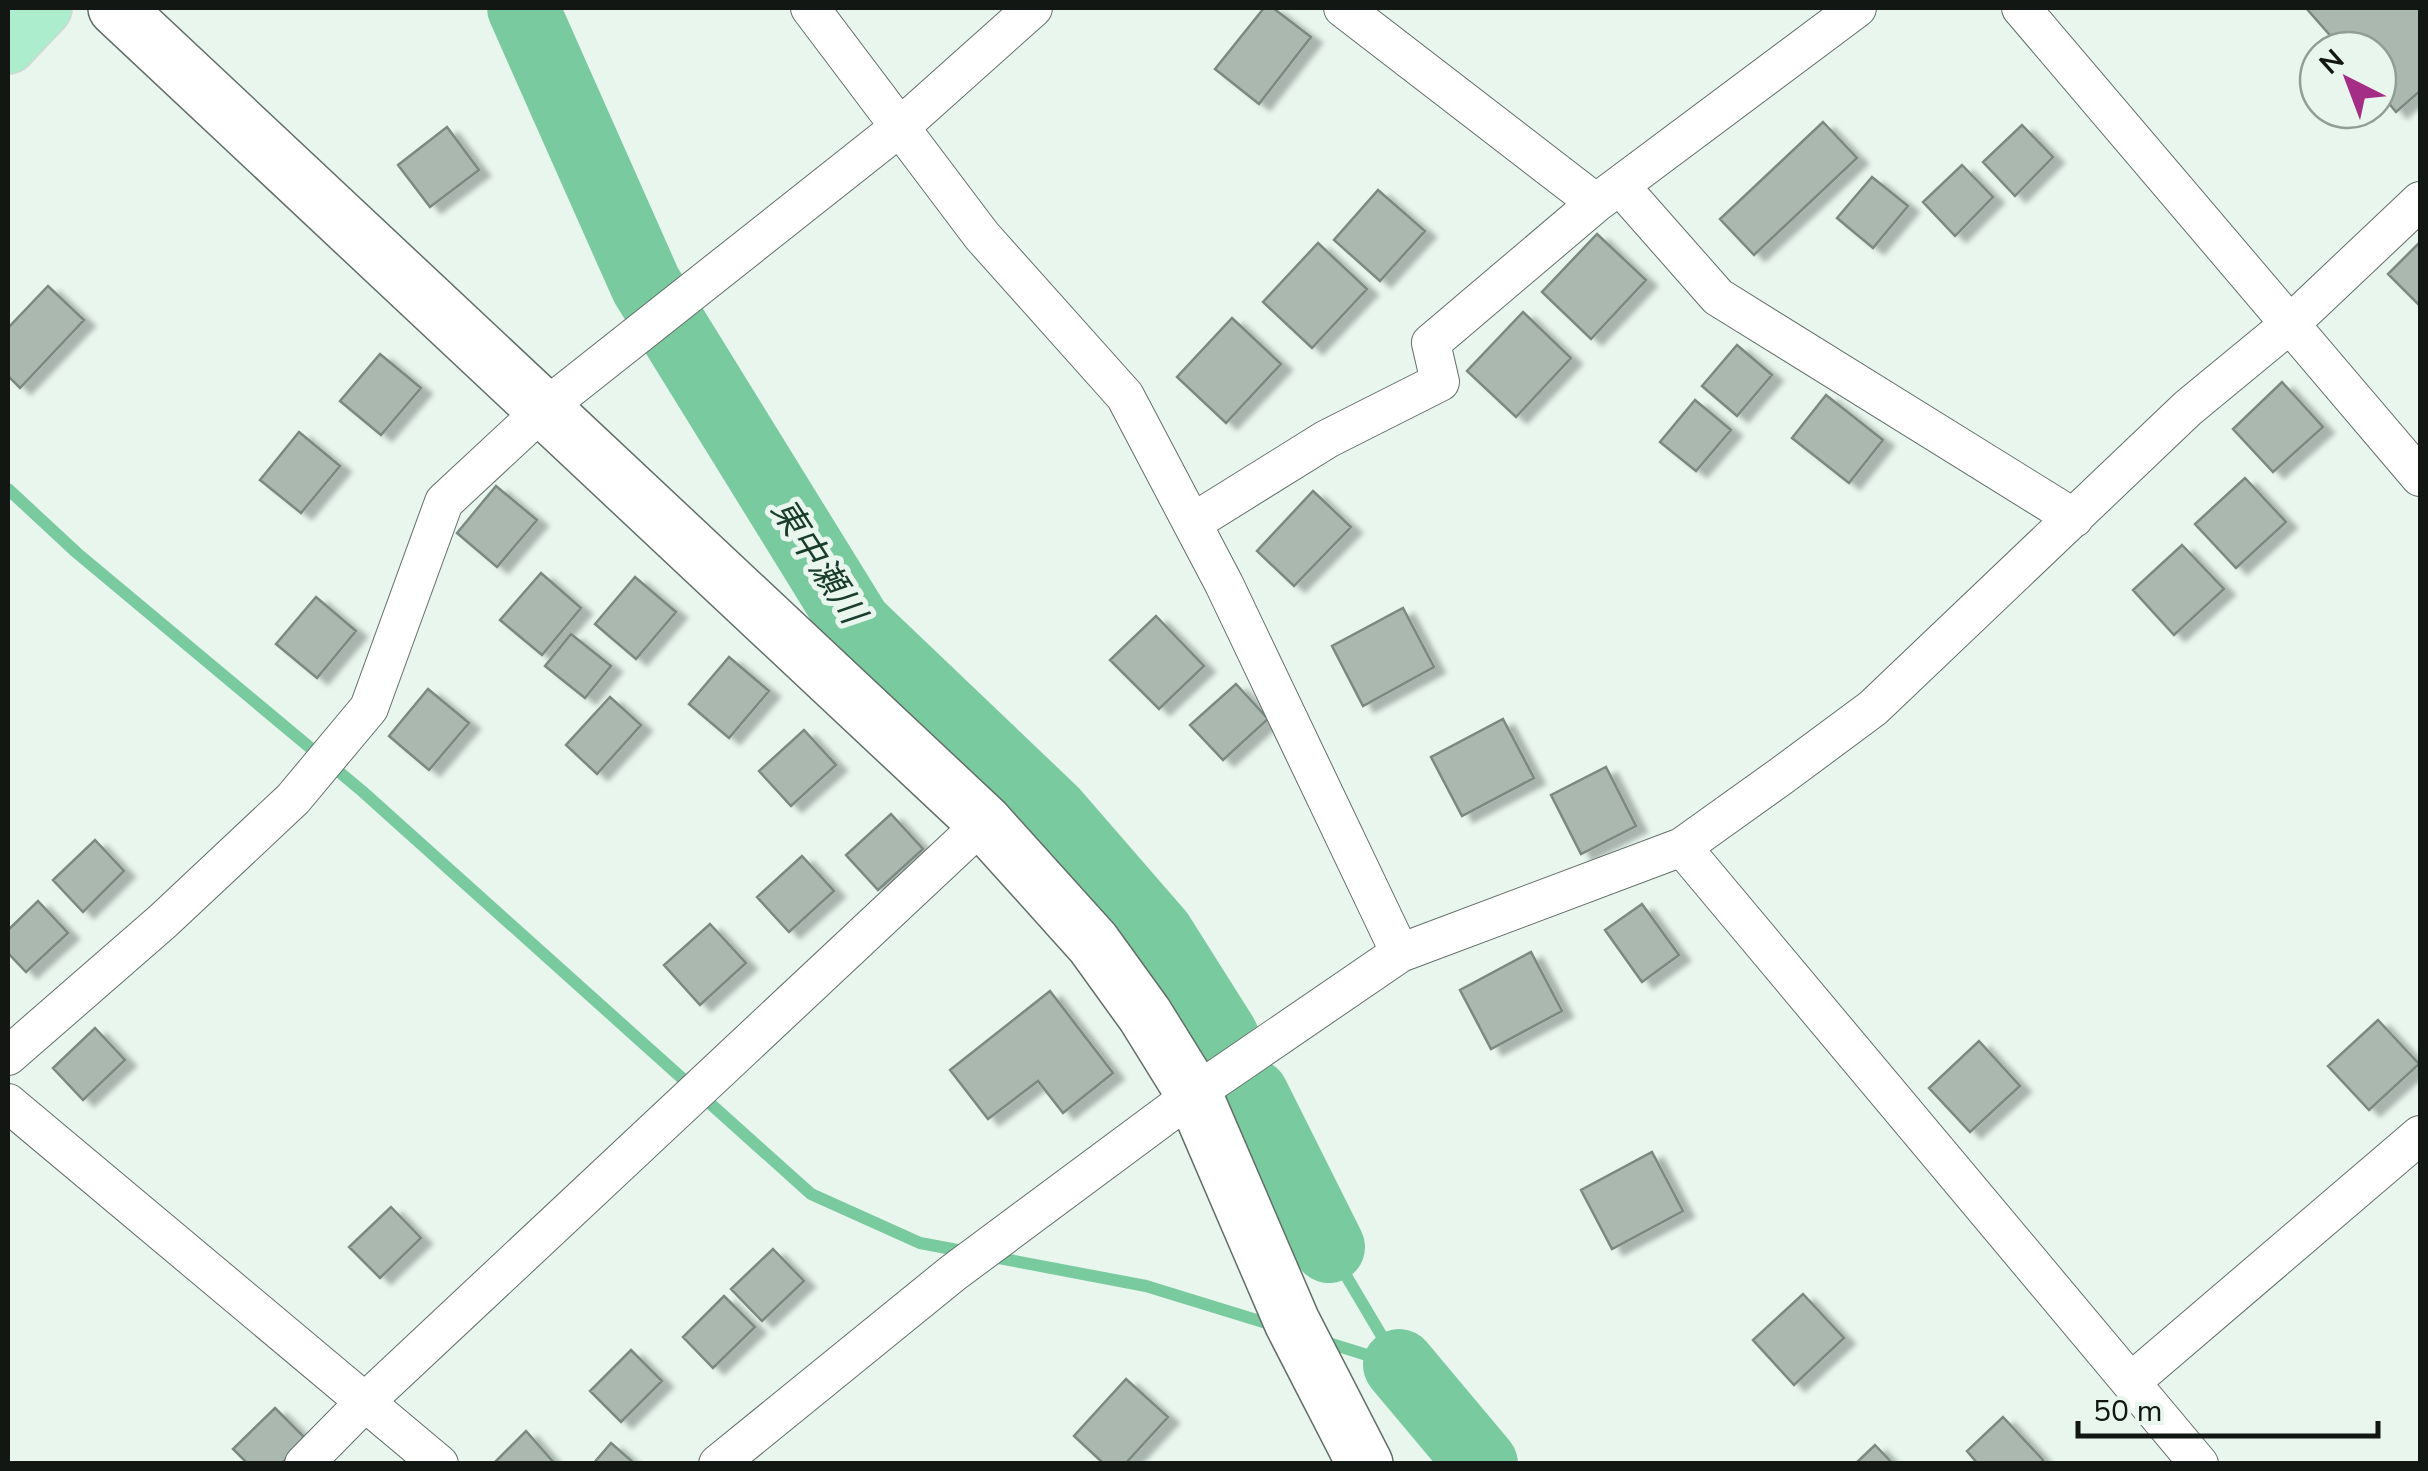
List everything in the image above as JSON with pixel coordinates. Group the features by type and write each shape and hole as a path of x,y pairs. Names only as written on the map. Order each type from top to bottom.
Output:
{"main road":[{"path":"8,46 44,8"}],"street":[{"path":"116,8 984,822 1092,943 1145,1016 1194,1094 1302,1342 1366,1464"},
{"path":"810,8 982,236 1126,396 1192,523 1400,953"},
{"path":"8,1056 162,921 292,799 369,708 444,502 545,408 900,127 1034,8"},
{"path":"1343,8 1608,195 1718,298 2074,518"},
{"path":"1192,523 1327,439 1440,382 1431,343 1608,195 1856,8"},
{"path":"2021,8 2420,477"},
{"path":"718,1464 954,1274 1194,1094 1400,953 1682,847 1873,708 2188,408 2290,324 2420,201"},
{"path":"304,1464 984,822"},
{"path":"1682,847 2199,1464"},
{"path":"8,1103 439,1464"},
{"path":"2131,1382 2420,1134"}],"building":[{"path":"1264,8 1273,8 1311,37 1259,104 1215,69"},
{"path":"2306,8 2420,8 2420,91 2398,110 2398,30 2325,30"},
{"path":"1823,122 1857,158 1754,255 1720,219"},
{"path":"2022,125 2053,157 2015,196 1983,162"},
{"path":"447,127 479,170 430,207 398,165"},
{"path":"1962,165 1993,197 1955,236 1923,202"},
{"path":"1872,177 1908,206 1873,248 1837,218"},
{"path":"1378,190 1425,231 1380,281 1334,240"},
{"path":"1597,234 1646,280 1591,339 1542,292"},
{"path":"2420,242 2420,306 2388,274"},
{"path":"1318,243 1367,289 1312,348 1263,302"},
{"path":"48,286 84,320 20,388 8,376 8,328"},
{"path":"1523,312 1571,358 1516,417 1467,371"},
{"path":"1232,318 1281,364 1226,423 1177,377"},
{"path":"1737,345 1772,375 1737,416 1702,386"},
{"path":"380,354 421,388 381,435 340,401"},
{"path":"2282,382 2323,427 2273,472 2233,429"},
{"path":"1826,395 1883,440 1849,483 1792,438"},
{"path":"1695,400 1731,430 1696,471 1660,442"},
{"path":"299,432 340,466 301,513 260,480"},
{"path":"2245,478 2286,522 2236,568 2195,524"},
{"path":"496,486 537,520 497,567 457,533"},
{"path":"1313,491 1351,527 1294,586 1257,551"},
{"path":"2182,545 2224,589 2174,635 2133,590"},
{"path":"541,573 581,608 542,655 500,620"},
{"path":"635,577 676,612 636,659 595,624"},
{"path":"316,597 356,631 317,678 276,644"},
{"path":"1403,608 1434,667 1363,706 1332,646"},
{"path":"1156,616 1204,666 1159,709 1110,660"},
{"path":"571,634 611,666 585,698 545,666"},
{"path":"729,657 769,691 729,738 689,704"},
{"path":"1236,684 1268,719 1223,760 1190,725"},
{"path":"428,689 469,723 429,770 389,736"},
{"path":"610,697 641,725 597,774 566,745"},
{"path":"1503,719 1534,778 1462,816 1431,757"},
{"path":"804,730 836,765 791,806 759,771"},
{"path":"1606,767 1636,826 1581,854 1551,795"},
{"path":"891,814 923,849 878,890 846,855"},
{"path":"95,840 124,871 83,912 53,880"},
{"path":"802,856 834,891 789,932 757,897"},
{"path":"38,901 68,933 26,972 8,953 8,930"},
{"path":"1642,904 1679,955 1642,982 1605,930"},
{"path":"710,924 746,963 700,1005 664,965"},
{"path":"1531,952 1562,1011 1491,1049 1460,990"},
{"path":"1050,991 1113,1073 1063,1113 1038,1081 988,1119 950,1070"},
{"path":"2378,1020 2419,1064 2369,1110 2328,1066"},
{"path":"95,1028 125,1060 83,1100 53,1068"},
{"path":"1979,1041 2020,1086 1970,1132 1929,1088"},
{"path":"1652,1152 1683,1211 1612,1249 1581,1190"},
{"path":"391,1207 421,1238 380,1278 349,1247"},
{"path":"773,1249 804,1281 762,1321 731,1289"},
{"path":"1803,1294 1844,1338 1794,1385 1753,1340"},
{"path":"724,1296 755,1327 713,1368 683,1337"},
{"path":"631,1350 662,1381 621,1422 590,1391"},
{"path":"1126,1379 1168,1417 1125,1464 1104,1464 1074,1436"},
{"path":"275,1408 306,1439 281,1464 248,1464 233,1449"},
{"path":"2003,1417 2043,1460 2040,1464 1978,1464 1967,1451"},
{"path":"526,1431 555,1464 493,1464"},
{"path":"611,1443 635,1464 593,1464"},
{"path":"1875,1445 1893,1464 1855,1464"}],"waterway":[{"name":"東中瀬川","path":"523,8 646,285 856,625 1053,813 1158,934 1223,1037"},
{"path":"8,489 77,553 362,791 811,1194 920,1243 968,1252"},
{"name":"東中瀬川","path":"1253,1095 1329,1247"},
{"path":"1322,1341 1399,1365 1329,1247"},
{"path":"988,1256 1146,1286 1279,1327"},
{"path":"1399,1365 1482,1464"}]}
